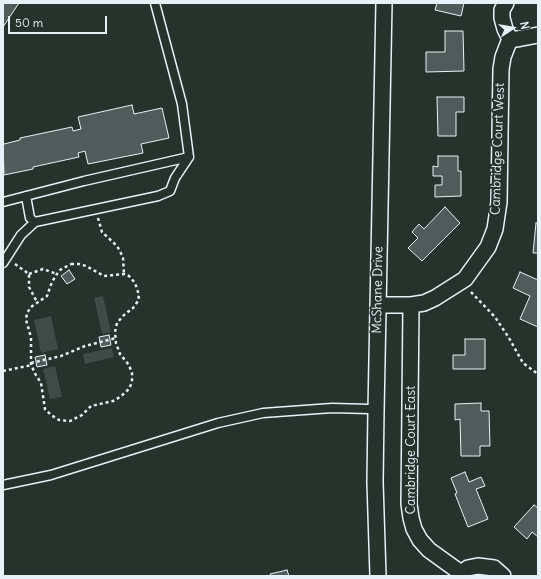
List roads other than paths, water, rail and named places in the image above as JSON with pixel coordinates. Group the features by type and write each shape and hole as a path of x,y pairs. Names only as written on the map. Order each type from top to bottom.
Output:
{"street":[{"name":"McShane Drive","path":"378,576 375,482 384,3"},
{"path":"506,3 502,10 502,18 505,29 510,38 518,39 538,35"},
{"name":"Cambridge Court West","path":"378,304 411,305 424,303 435,298 462,281 477,264 488,248 495,229 499,202 501,69 510,38"},
{"name":"Cambridge Court East","path":"411,305 409,504 414,529 420,540 429,550 461,575 468,568 486,566 494,568 503,576"}],"lane":[{"path":"4,260 21,235 35,222 158,196 170,192 175,178 190,157 182,104 155,3"},
{"path":"3,202 84,181 190,157"},
{"path":"26,196 30,218 35,222"},
{"path":"3,485 51,475 218,423 263,413 332,408 369,409 376,411"}]}
